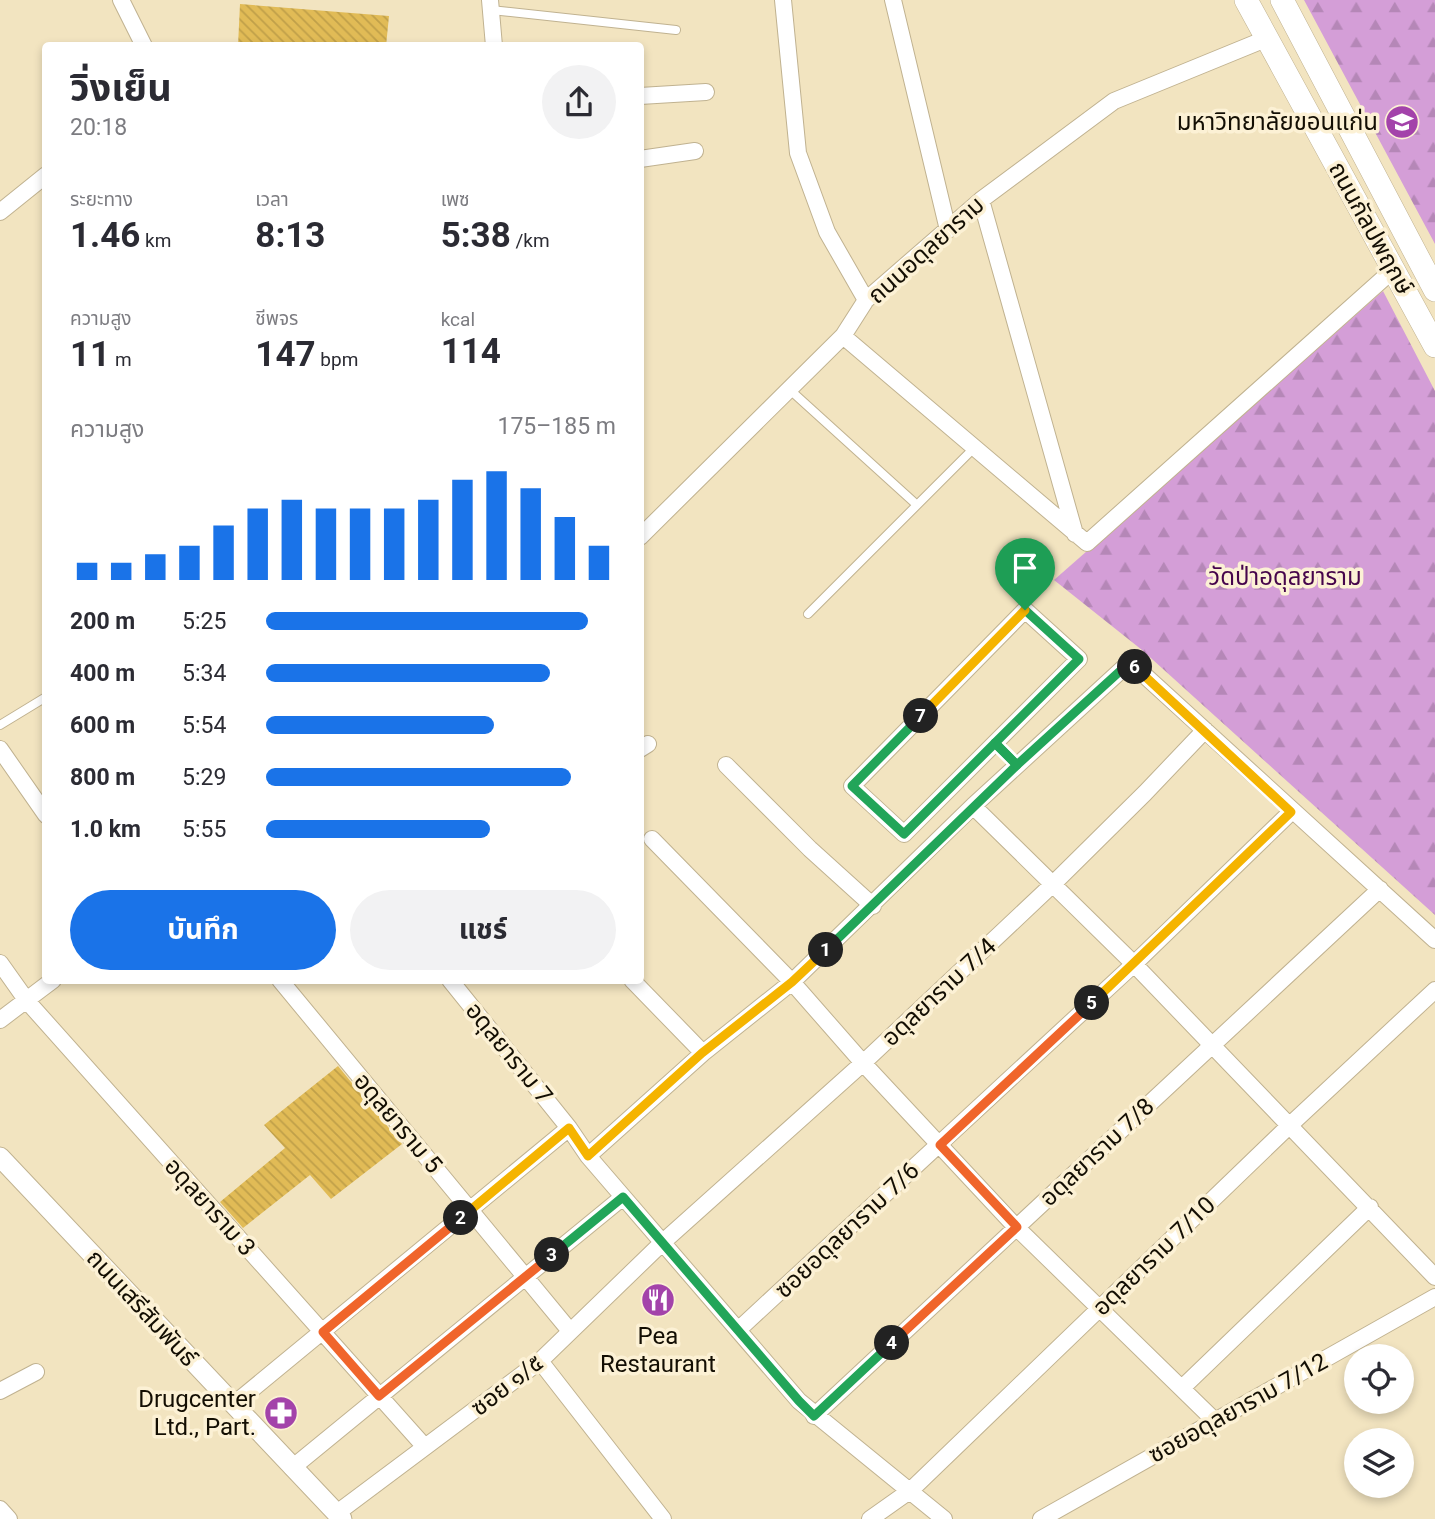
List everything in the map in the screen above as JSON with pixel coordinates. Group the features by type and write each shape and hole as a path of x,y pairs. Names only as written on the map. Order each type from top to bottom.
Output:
{"main road":[{"name":"ถนนกัลปพฤกษ์","path":"1247,0 1435,346"},
{"name":"ถนนกัลปพฤกษ์","path":"1282,0 1435,290"}],"street":[{"path":"121,0 142,42"},
{"path":"783,0 798,153 827,232 866,300"},
{"path":"892,0 948,230"},
{"path":"490,5 494,42"},
{"name":"ถนนอดุลยาราม","path":"644,533 843,336 866,300 981,200 1114,101 1268,38"},
{"path":"644,96 706,92"},
{"path":"644,158 695,151"},
{"path":"0,212 42,178"},
{"path":"981,200 1075,534"},
{"path":"843,336 1087,543 1394,269"},
{"path":"1025,610 1079,659 995,743 904,834 852,786 1025,610"},
{"path":"588,1156 702,1053 792,982 873,906 972,806 1130,662 1291,812 1435,940"},
{"name":"อดุลยาราม 7/4","path":"663,1241 863,1063 1052,885 1205,730"},
{"path":"995,743 1017,765"},
{"path":"0,750 41,798"},
{"path":"726,765 810,849 873,906"},
{"path":"972,806 1134,964 1435,1277"},
{"name":"ซอยอดุลยาราม 7/6","path":"738,1331 1134,964 1291,812"},
{"path":"652,839 792,982 863,1063 1017,1227 1215,1421"},
{"name":"อดุลยาราม 7/8","path":"814,1416 1380,889"},
{"name":"อดุลยาราม 3","path":"0,963 27,1001 425,1447"},
{"path":"0,1020 48,984"},
{"name":"อดุลยาราม 5","path":"283,984 570,1331"},
{"name":"อดุลยาราม 7","path":"453,984 569,1128 588,1156 799,1401 814,1416 911,1490 944,1519"},
{"path":"636,984 702,1053"},
{"name":"อดุลยาราม 7/10","path":"870,1519 911,1490 1290,1125 1435,990"},
{"path":"233,1405 569,1128"},
{"name":"ถนนเสรีสัมพันธ์","path":"0,1157 340,1516"},
{"path":"292,1468 623,1197"},
{"path":"1182,1388 1370,1208"},
{"name":"ซอย ๑/๕","path":"340,1516 425,1447 540,1362 663,1241"},
{"name":"ซอยอดุลยาราม 7/12","path":"1041,1519 1435,1297"},
{"path":"540,1362 663,1519"},
{"path":"0,1391 36,1372"},
{"path":"0,1508 9,1519"}],"lane":[{"path":"490,5 676,30"},
{"path":"789,389 917,505"},
{"path":"808,614 974,448"},
{"path":"0,725 42,699"}],"green space":[{"name":"มหาวิทยาลัยขอนแก่น","path":"1304,0 1435,0 1435,244"},
{"name":"วัดป่าอดุลยาราม","path":"1383,291 1435,391 1435,915 1142,650 1054,580"}],"building":[{"path":"240,4 389,16 386,42 238,42"},
{"path":"338,1066 402,1144 331,1199 310,1175 243,1228 220,1202 285,1148 264,1125"}],"place":[{"name":"มหาวิทยาลัยขอนแก่น","path":"1402,122"},
{"name":"Pea Restaurant","path":"658,1300"},
{"name":"Drugcenter Ltd., Part.","path":"281,1413"}],"route":[{"path":"1025,610 852,786 904,834 995,743 1017,765 1130,662 1291,812 1230,873 940,1145 1017,1227 814,1416 623,1197 379,1396 323,1332 569,1128 588,1156 702,1053 792,982 1017,765 995,743 1079,659 1025,610"}]}
